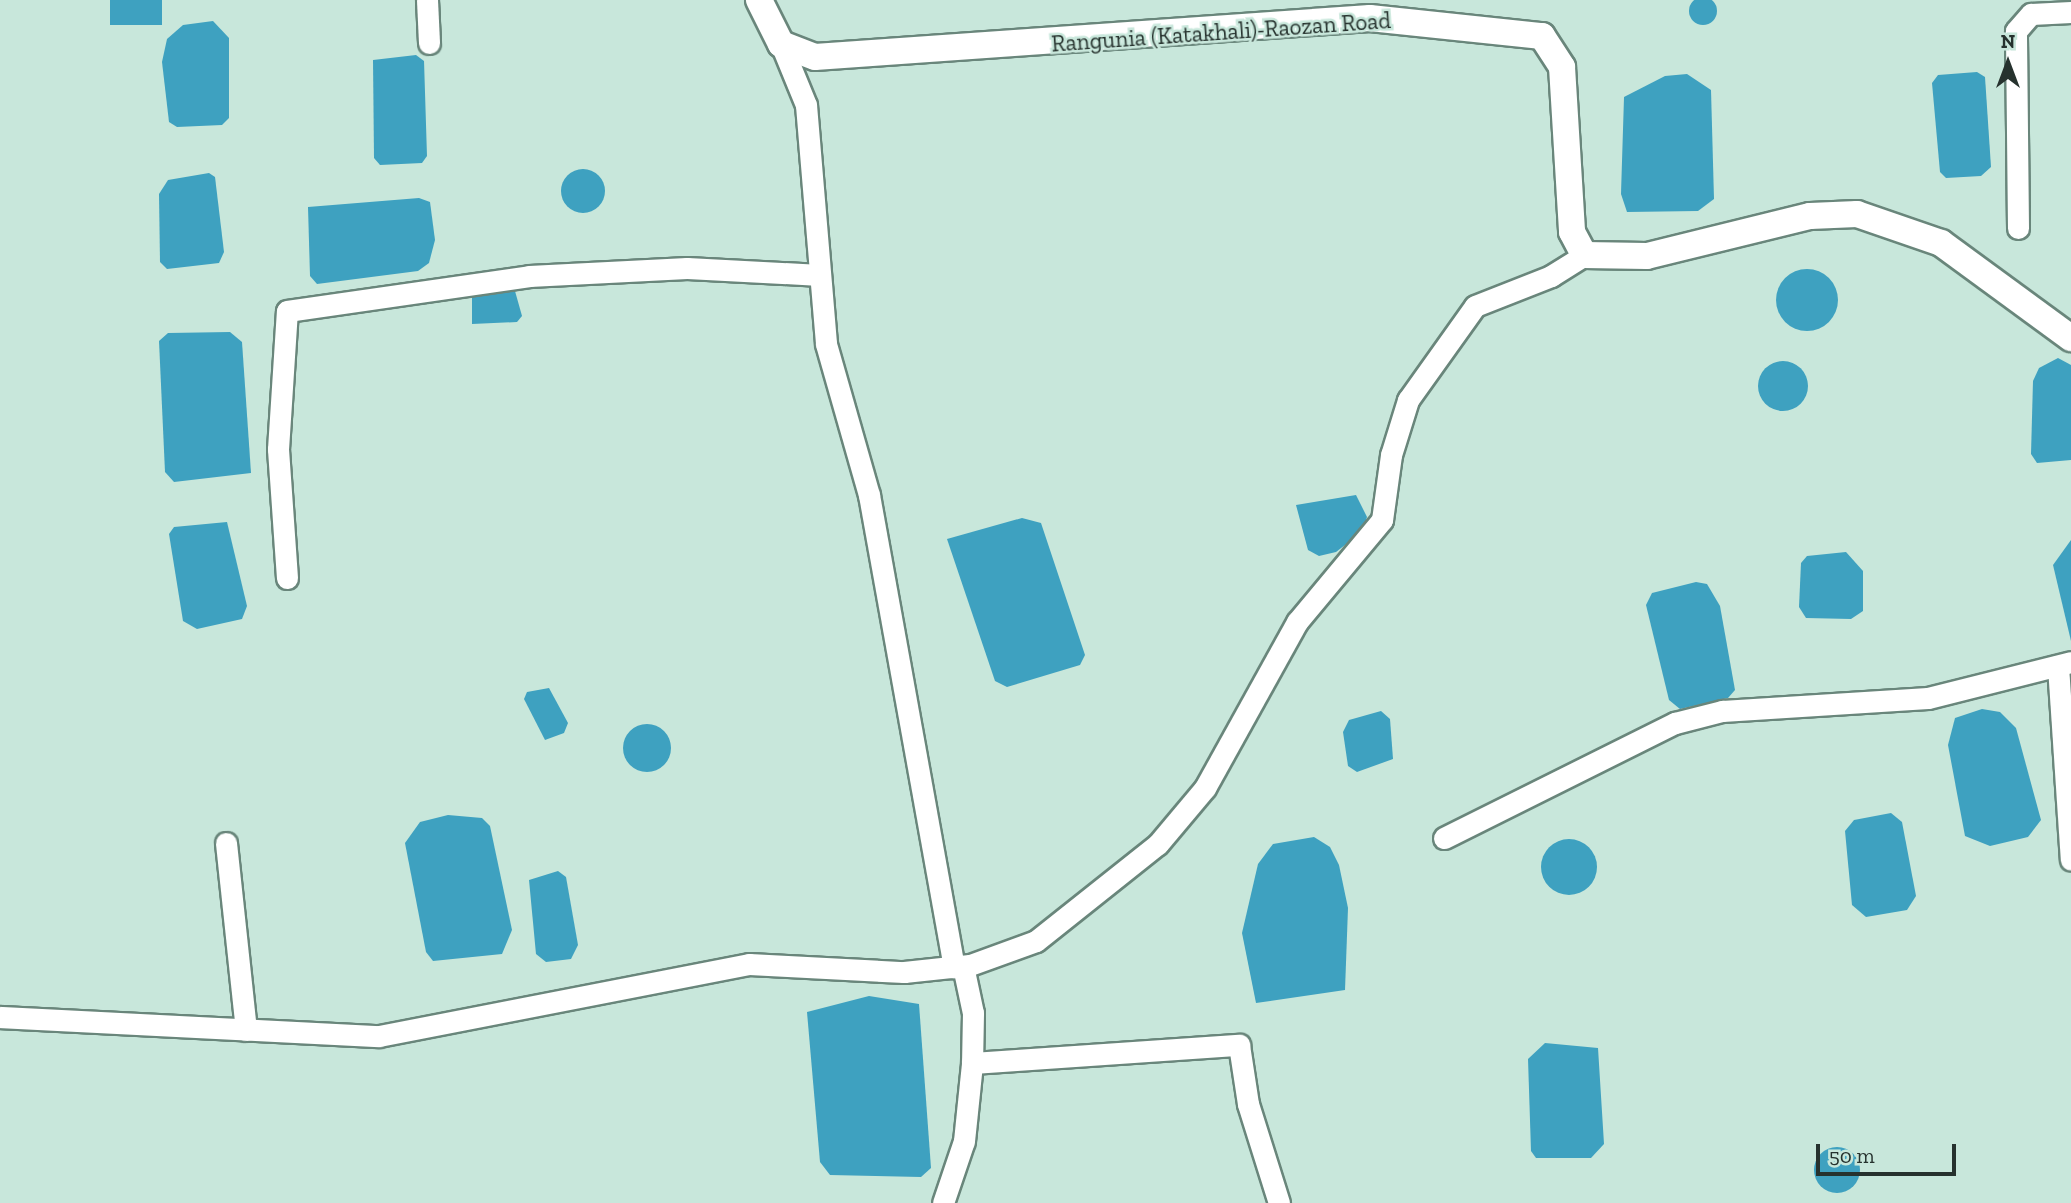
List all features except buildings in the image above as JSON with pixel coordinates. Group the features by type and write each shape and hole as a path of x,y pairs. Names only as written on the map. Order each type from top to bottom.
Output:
{"main road":[{"path":"759,0 781,44"},
{"name":"Rangunia (Katakhali)-Raozan Road","path":"781,44 815,57 1370,18 1542,36 1562,67 1572,232 1584,254"},
{"path":"1584,254 1647,256 1810,216 1857,214 1941,243 2071,338"}],"street":[{"path":"427,0 429,43"},
{"path":"2018,228 2016,31 2031,14 2071,12"},
{"path":"781,44 806,105 826,344 869,495 959,966 973,1013 972,1063 964,1141 943,1203"},
{"path":"0,1017 379,1036 416,1031 749,964 904,972 959,966 1036,941 1158,844 1205,788 1317,593 1382,520 1398,425 1465,318 1485,298 1551,276 1584,254"},
{"path":"287,578 278,449 287,311 529,276 687,268 820,275"},
{"path":"1444,838 1675,723 1722,711 1928,698 2065,664 2071,860"},
{"path":"226,843 246,1030"},
{"path":"972,1063 1239,1045 1248,1104 1279,1203"}],"water":[{"path":"1703,-3 1713,1 1717,11 1713,21 1703,25 1693,21 1689,11 1693,1"},
{"path":"110,0 162,0 162,25 110,25"},
{"path":"213,21 229,38 229,118 222,125 177,127 169,122 162,62 167,39 183,25"},
{"path":"416,55 424,61 427,156 422,163 380,165 374,158 373,60"},
{"path":"1977,72 1985,77 1991,167 1981,176 1946,178 1940,172 1932,83 1938,75"},
{"path":"1687,74 1711,90 1714,199 1698,211 1627,212 1621,194 1624,97 1665,76"},
{"path":"583,169 598,176 605,191 598,206 583,213 568,206 561,191 568,176"},
{"path":"209,173 215,177 224,252 219,263 167,269 160,262 159,194 168,180"},
{"path":"419,198 430,202 435,240 429,263 418,271 317,284 310,276 308,207"},
{"path":"1807,269 1829,278 1838,300 1829,322 1807,331 1785,322 1776,300 1785,278"},
{"path":"515,291 522,316 517,322 472,324 472,296"},
{"path":"230,332 242,342 251,473 174,482 165,472 159,341 168,333"},
{"path":"2058,358 2071,365 2071,460 2037,463 2031,454 2033,381 2039,368"},
{"path":"1783,361 1800,369 1808,386 1800,403 1783,411 1766,403 1758,386 1766,369"},
{"path":"1356,495 1367,517 1363,531 1336,552 1319,556 1308,550 1296,505"},
{"path":"1022,518 1041,523 1085,655 1080,665 1007,687 995,681 947,539"},
{"path":"227,522 247,606 242,619 197,629 183,621 169,534 174,527"},
{"path":"2071,540 2071,641 2053,565"},
{"path":"1846,552 1863,571 1863,611 1851,619 1806,618 1799,607 1801,563 1807,556"},
{"path":"1696,582 1707,584 1720,606 1735,690 1728,698 1680,709 1669,700 1646,605 1652,593"},
{"path":"549,688 568,723 564,733 545,740 524,699 527,692"},
{"path":"1982,709 2000,712 2016,728 2041,820 2028,837 1990,846 1965,836 1948,745 1955,718"},
{"path":"1381,711 1390,719 1393,759 1357,772 1348,766 1343,732 1349,720"},
{"path":"647,724 664,731 671,748 664,765 647,772 630,765 623,748 630,731"},
{"path":"1891,813 1902,822 1916,896 1907,910 1866,917 1852,905 1845,831 1854,820"},
{"path":"448,815 482,818 490,826 512,930 502,954 433,961 426,952 405,843 420,822"},
{"path":"1314,837 1330,847 1339,865 1348,908 1345,990 1256,1003 1242,933 1258,864 1273,844"},
{"path":"1563,839 1575,839 1585,843 1593,851 1597,867 1593,883 1585,891 1575,895 1563,895 1553,891 1545,883 1541,873 1541,861 1545,851 1553,843"},
{"path":"558,871 566,877 578,945 571,959 546,962 536,954 529,880"},
{"path":"869,996 919,1004 931,1168 921,1177 830,1175 820,1162 807,1012"},
{"path":"1545,1043 1598,1048 1604,1144 1591,1158 1536,1158 1531,1151 1528,1059"},
{"path":"1837,1147 1846,1148 1853,1154 1859,1161 1859,1179 1853,1186 1846,1192 1837,1193 1828,1192 1821,1186 1815,1179 1814,1170 1815,1161 1821,1154 1828,1148"}]}
